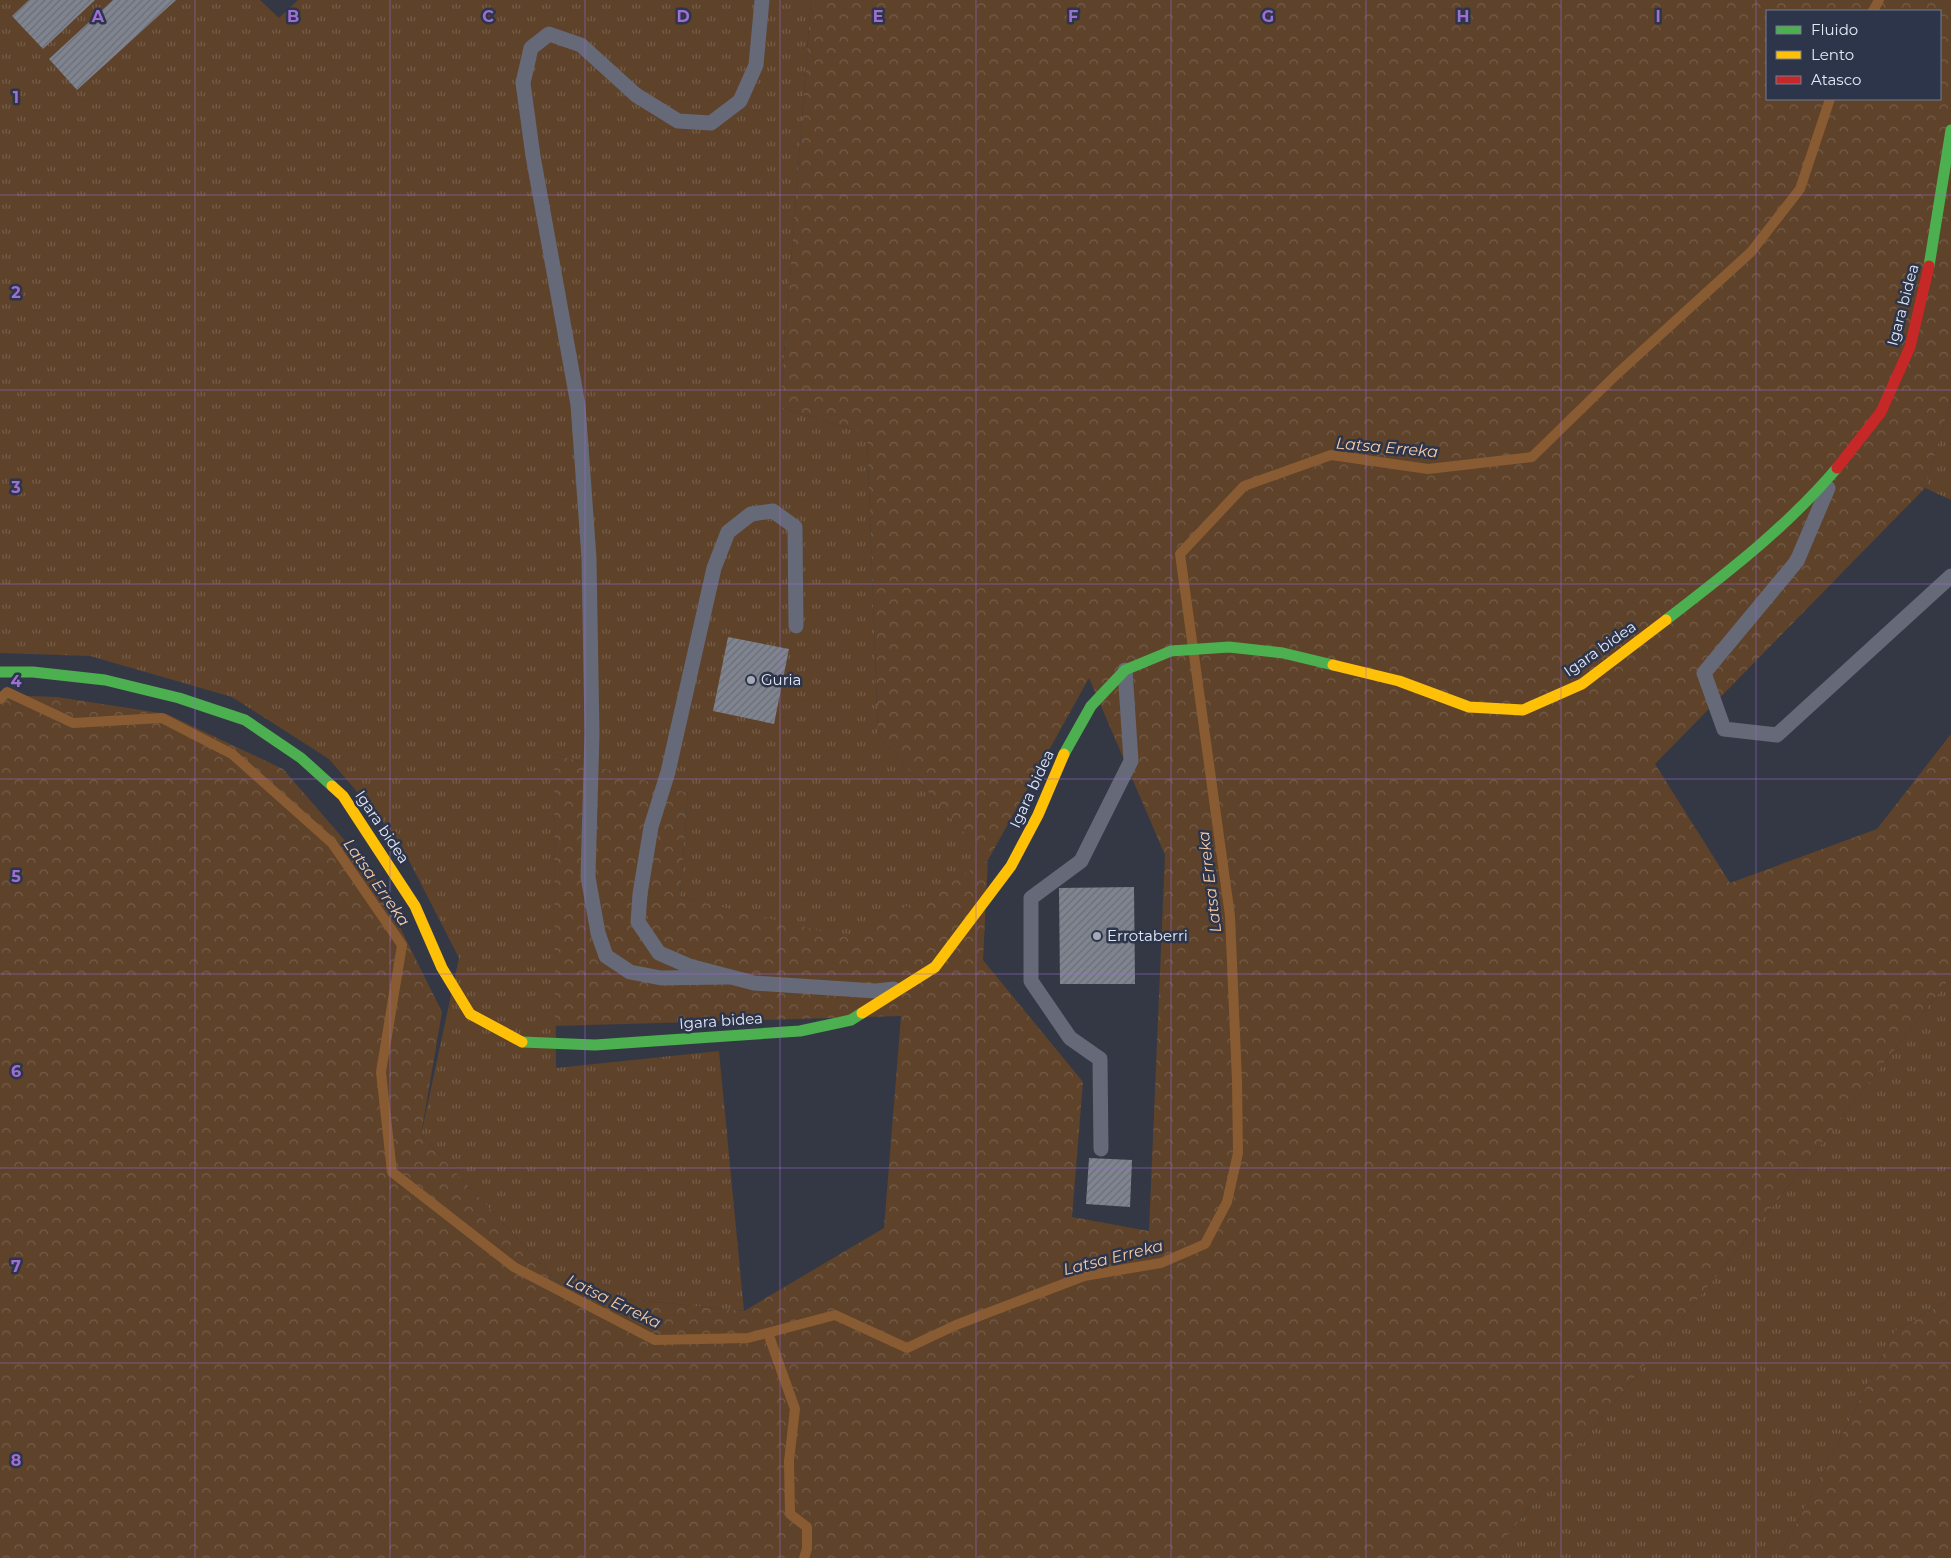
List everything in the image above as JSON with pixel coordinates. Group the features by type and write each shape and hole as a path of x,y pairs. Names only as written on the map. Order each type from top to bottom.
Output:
{"street":[{"name":"Igara bidea","path":"0,672 33,672 105,680 179,698 245,720 300,758 343,796 379,850 415,906 442,968 470,1014 520,1042 595,1045 800,1031 851,1020 935,967 1010,866 1038,815 1059,762 1091,706 1125,670 1171,651 1229,647 1282,653 1399,681 1469,707 1523,710 1582,684 1736,566 1780,526 1835,470 1881,412 1910,347 1929,268 1951,130"}],"lane":[{"path":"729,977 661,978 630,972 606,956 598,933 588,877 592,734 589,568 578,405 533,156 523,83 531,48 549,34 580,46 636,95 678,121 711,123 740,102 756,64 762,0"},
{"path":"1835,470 1797,560 1704,673 1724,729 1777,735 1951,576"},
{"path":"796,626 795,527 773,511 751,514 728,532 714,568 668,772 652,827 640,894 638,922 659,953 689,966 729,977 754,983 876,991 903,988"},
{"path":"1101,1149 1100,1059 1070,1038 1031,981 1031,898 1081,861 1130,761 1125,670"}],"green space":[{"path":"0,0 260,0 279,18 298,0 811,0 780,407 867,434 878,735 988,860 850,939 680,897 688,793 554,754 556,1068 719,1051 744,1311 568,1293 421,1135 459,958 399,841 329,759 232,697 90,656 0,653"},
{"path":"811,0 1951,0 1951,399 1925,488 1655,764 1730,883 1877,829 1951,734 1951,977 1784,1192 1489,1558 0,1558 0,695 57,697 167,714 283,769 373,873 442,1012 421,1135 568,1293 744,1311 884,1228 901,1016 555,1026 554,754 688,793 680,897 850,938 988,860 878,735 867,434 780,407","holes":["1089,678 1165,855 1149,1231 1072,1217 1083,1082 983,960 988,860"]},
{"path":"1951,399 1951,500 1925,488"},
{"path":"1951,977 1951,1299 1895,1331 1779,1558 1489,1558 1784,1192"},
{"path":"1951,1299 1951,1558 1779,1558 1895,1331"}],"building":[{"path":"29,0 95,0 43,49 12,16"},
{"path":"113,0 176,0 77,90 49,59"},
{"name":"Guria","path":"728,637 789,649 774,724 713,711"},
{"name":"Errotaberri","path":"1134,887 1135,984 1060,984 1059,888"},
{"path":"1089,1158 1132,1160 1130,1207 1086,1204"}],"waterway":[{"name":"Latsa Erreka","path":"1874,10 1879,0"},
{"name":"Latsa Erreka","path":"0,699 7,692 73,723 162,718 232,754 332,843 402,945 381,1072 392,1172 514,1267 655,1340 748,1338 835,1315 907,1348 956,1325 1084,1276 1161,1263 1205,1244 1227,1202 1238,1153 1230,916 1180,554 1244,486 1331,455 1428,469 1532,457 1617,374 1751,252 1800,189 1830,100"},
{"path":"768,1333 795,1409 789,1461 790,1514 807,1527 807,1549 804,1558"}],"traffic: fast":[{"path":"1929,266 1951,130"},
{"path":"1666,620 1734,567 1777,530 1818,490 1837,468"},
{"path":"1064,754 1091,706 1125,670 1171,651 1229,647 1283,653 1333,665"},
{"path":"0,672 33,672 105,680 179,698 245,720 301,758 332,786"},
{"path":"522,1042 595,1045 800,1031 851,1020 862,1013"}],"traffic: slow":[{"path":"1333,665 1399,681 1469,707 1523,710 1582,684 1666,620"},
{"path":"862,1013 935,967 1011,866 1038,815 1064,754"},
{"path":"332,786 343,796 415,906 442,968 470,1014 522,1042"}],"traffic: jam":[{"path":"1837,468 1881,412 1910,347 1929,266"}],"place":[{"name":"Guria","path":"751,680"},
{"name":"Errotaberri","path":"1097,936"}]}
